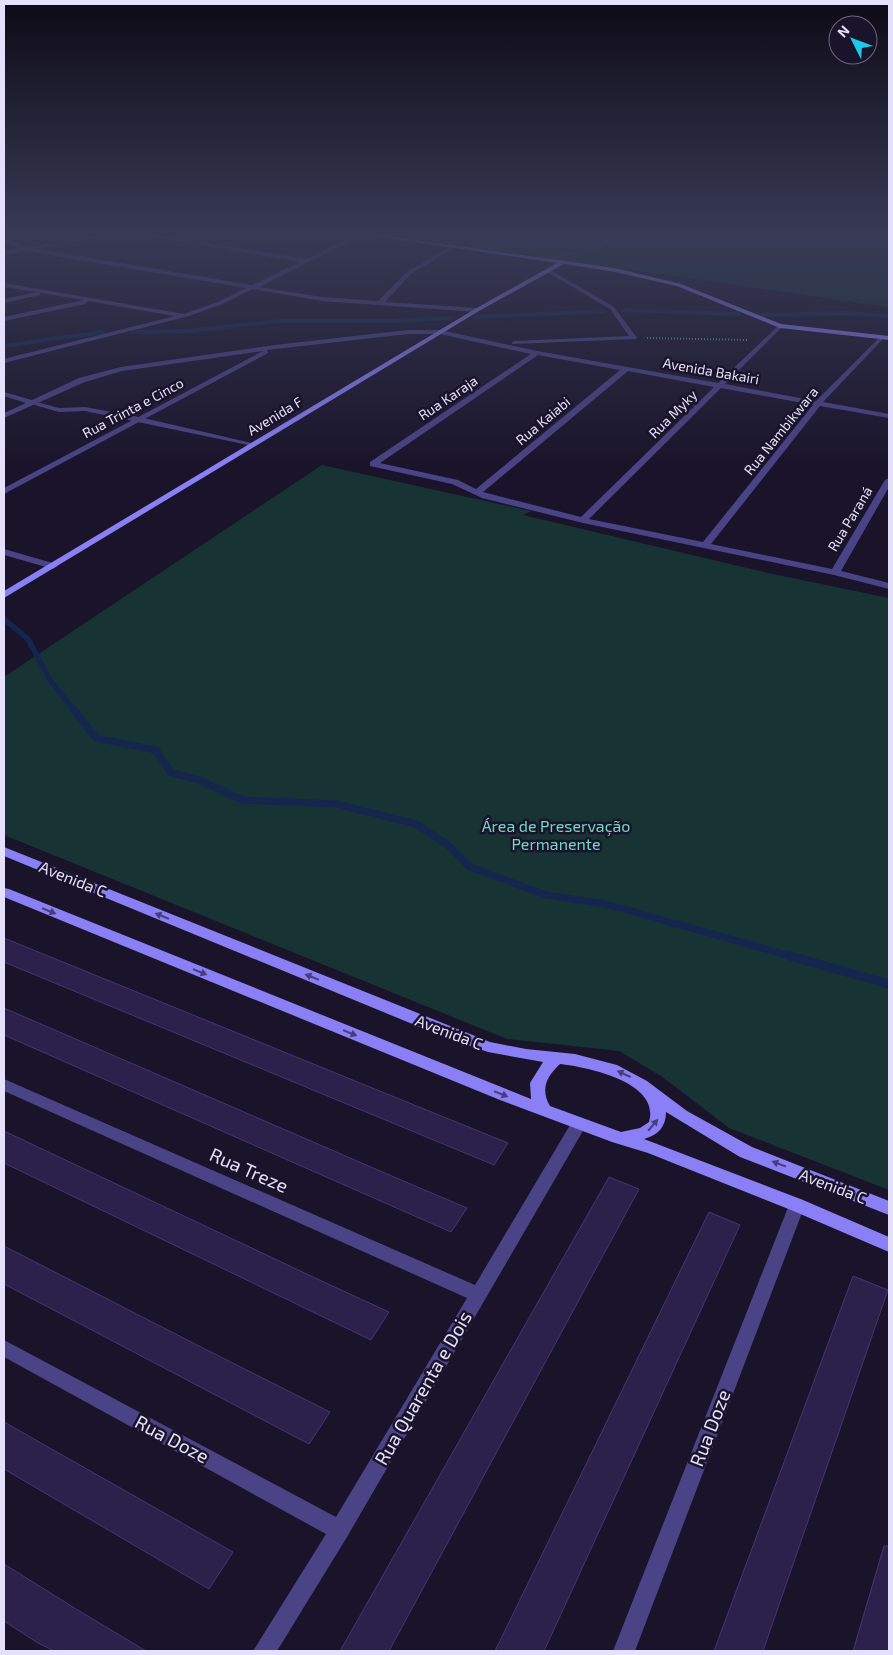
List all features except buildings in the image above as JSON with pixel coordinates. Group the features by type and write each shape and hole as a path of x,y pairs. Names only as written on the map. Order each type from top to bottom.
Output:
{"street":[{"path":"4,319 35,312"},
{"path":"165,312 187,316"},
{"path":"4,361 197,312"},
{"name":"Avenida F","path":"4,595 473,312"},
{"path":"615,312 634,338"},
{"path":"746,312 780,326 885,338"},
{"name":"Rua Myky","path":"583,520 780,326"},
{"name":"Avenida Bakairi","path":"4,416 82,380 120,369 275,347 408,332 440,332 537,353 720,384 889,416"},
{"path":"498,345 542,341 634,338"},
{"name":"Rua Nambikwara","path":"705,545 818,403 885,338"},
{"name":"Rua Trinta e Cinco","path":"4,491 275,347"},
{"name":"Rua Karaja","path":"477,492 455,482 373,464 537,353"},
{"name":"Rua Kaiabi","path":"477,492 626,369"},
{"path":"4,394 33,403"},
{"name":"Rua Paraná","path":"834,572 889,480"},
{"path":"477,492 501,500 583,520 834,572 889,586"},
{"path":"4,552 53,566"},
{"name":"Avenida C","path":"4,851 449,1033 488,1047 526,1056 557,1058 596,1064 612,1069 630,1077 650,1090 680,1116 746,1152 889,1208"},
{"name":"Avenida C","path":"4,892 545,1111 618,1138 652,1148 797,1205 889,1245"},
{"path":"545,1111 537,1099 536,1089 546,1068 557,1058"},
{"name":"Rua Treze","path":"4,1084 478,1295"},
{"path":"618,1138 641,1136 651,1129 658,1120 659,1109 650,1090"},
{"name":"Rua Quarenta e Dois","path":"264,1651 340,1530 579,1124"},
{"name":"Rua Doze","path":"624,1651 797,1205"},
{"name":"Rua Doze","path":"4,1348 340,1530"}],"lane":[{"path":"33,403 59,410 85,409 139,419 253,444"}],"path":[{"path":"634,338 766,340"}],"green space":[{"name":"Área de Preservação Permanente","path":"322,465 531,511 523,515 768,573 889,598 889,1190 729,1128 661,1076 619,1051 507,1039 4,835 4,677"}],"waterway":[{"path":"476,317 578,312"},
{"path":"688,312 739,314"},
{"path":"763,315 845,313 889,316"},
{"path":"132,332 188,331 280,321 393,321 451,318"},
{"path":"4,346 103,332"},
{"path":"4,619 28,639 50,680 75,711"},
{"path":"74,710 96,738 156,750 171,773 197,779 242,800 336,804 416,824 448,845 470,867 546,895 606,904 794,957"},
{"path":"790,956 889,984"}]}
